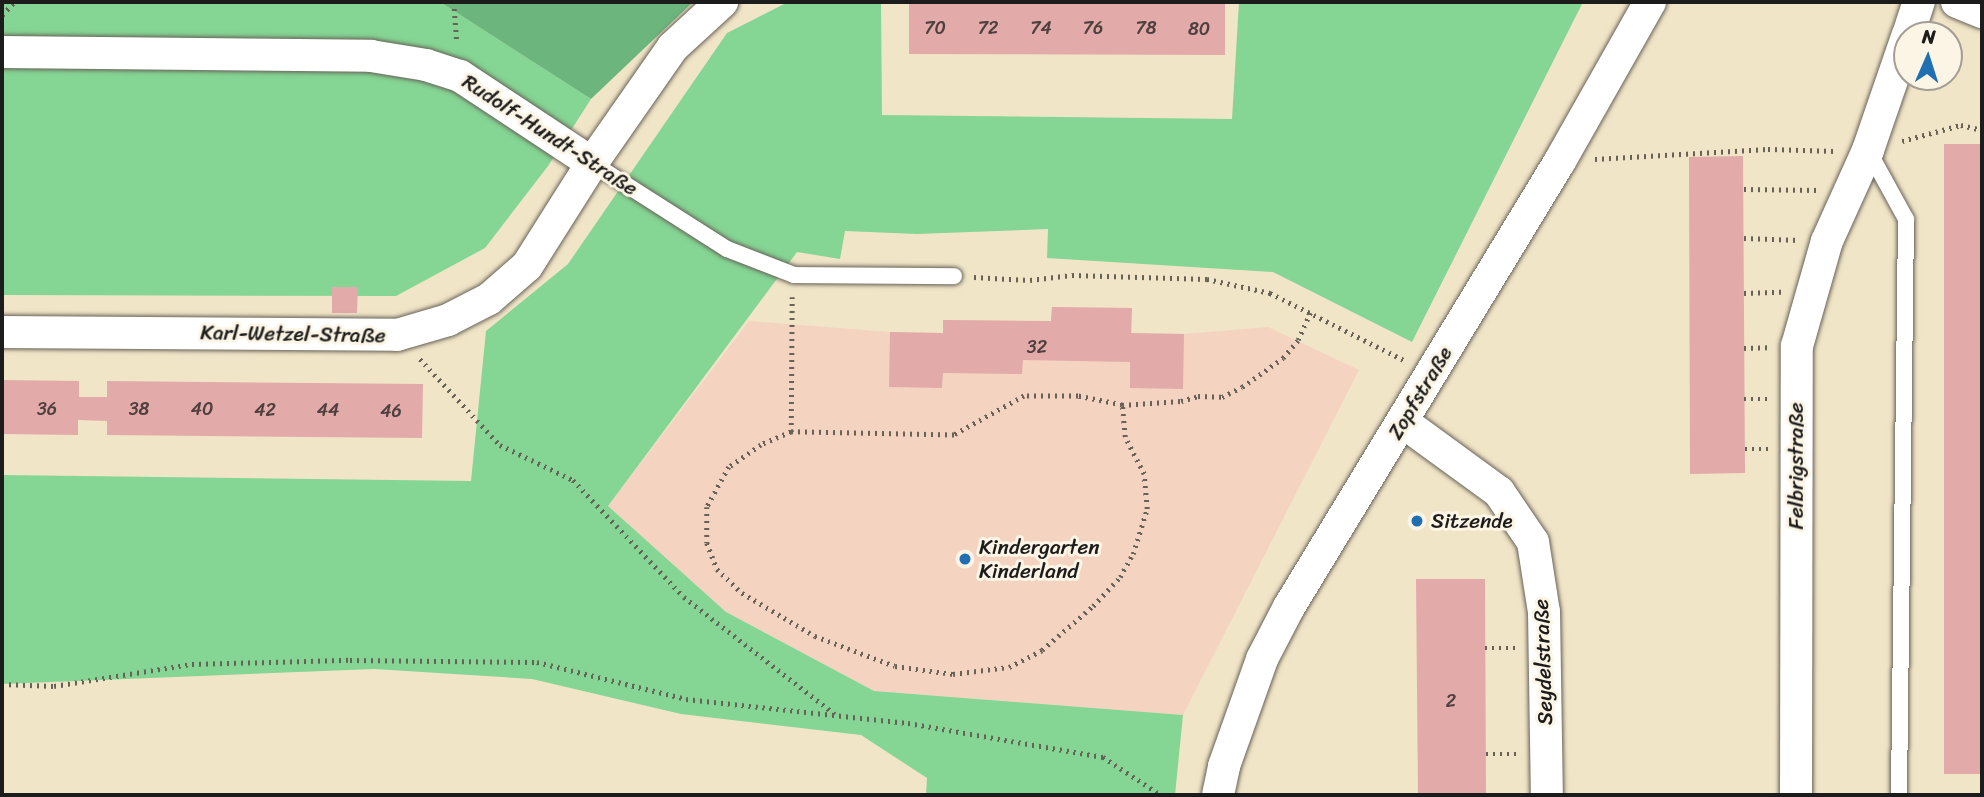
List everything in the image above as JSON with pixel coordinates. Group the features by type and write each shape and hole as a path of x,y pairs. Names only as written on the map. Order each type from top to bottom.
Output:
{"street":[{"name":"Karl-Wetzel-Straße","path":"2,332 397,335 448,320 489,299 527,266 592,163 673,47 722,2"},
{"name":"Zopfstraße","path":"1218,795 1224,766 1262,659 1289,607 1560,160 1650,2"},
{"name":"Felbrigstraße","path":"1912,21 1919,2"},
{"path":"1957,2 1982,12"},
{"name":"Rudolf-Hundt-Straße","path":"2,52 371,56 426,65 460,76 592,163"},
{"name":"Felbrigstraße","path":"1796,795 1797,346 1827,241 1847,190 1868,150 1893,77"},
{"name":"Seydelstraße","path":"1403,422 1499,492 1533,542 1544,612 1547,795"}],"lane":[{"path":"1868,150 1906,219 1899,795"},
{"name":"Rudolf-Hundt-Straße","path":"592,163 727,249 794,275 954,276"}],"path":[{"path":"2,15 14,2"},
{"path":"454,2 456,24"},
{"path":"1560,160 1768,149 1814,151"},
{"path":"1744,189 1847,190"},
{"path":"1744,238 1827,241"},
{"path":"791,432 790,324 794,275"},
{"path":"954,276 1030,279 1072,275 1207,279 1270,293 1431,374"},
{"path":"1744,293 1811,292"},
{"path":"1122,405 1125,437 1144,474 1147,509 1133,554 1120,577 1093,606 1042,650 1009,667 953,674 895,666 816,636 742,593 717,569 707,543 707,507 729,467 761,445 791,432 954,435 1024,396 1078,396 1122,405 1181,401 1198,396 1222,397 1242,387 1283,358 1298,340 1310,313"},
{"path":"397,335 500,445 573,480 684,597 835,715"},
{"path":"1485,648 1509,648"},
{"path":"2,684 54,686 192,664 350,660 537,662 686,699 908,723 1103,757 1161,795"},
{"path":"1486,754 1508,754"}],"shaded area":[{"name":"Kindergarten Kinderland","path":"1052,307 1132,308 1132,333 1184,334 1268,327 1359,370 1183,715 874,691 726,612 608,506 749,321 890,332 943,333 943,320 1051,321"}],"green space":[{"path":"2,2 440,2 591,99 548,166 485,248 396,296 2,295"},
{"path":"440,2 693,2 591,99"},
{"path":"881,2 882,115 1232,119 1239,2 1583,2 1412,342 1273,272 1047,258 1048,229 917,234 845,231 840,259 797,252 608,506 726,612 874,691 1183,715 1175,795 926,795 927,778 861,735 681,714 532,679 374,669 2,684 2,475 471,481 486,331 568,264 727,33 786,3"}],"building":[{"path":"909,2 1225,2 1225,55 909,54"},
{"path":"1944,144 1982,144 1982,774 1944,774"},
{"path":"1743,156 1745,473 1690,474 1689,157"},
{"path":"332,287 358,287 357,313 332,313"},
{"path":"1052,307 1132,308 1131,333 1184,334 1183,389 1130,388 1130,362 1023,360 1022,374 943,373 942,388 889,387 890,332 943,333 943,320 1051,321"},
{"path":"2,380 79,381 79,397 107,397 107,381 423,384 422,438 107,435 107,421 78,420 78,435 2,434"},
{"path":"1416,579 1485,579 1486,795 1418,795"}],"place":[{"name":"Sitzende","path":"1417,521"},
{"name":"Kindergarten Kinderland","path":"965,559"}]}
